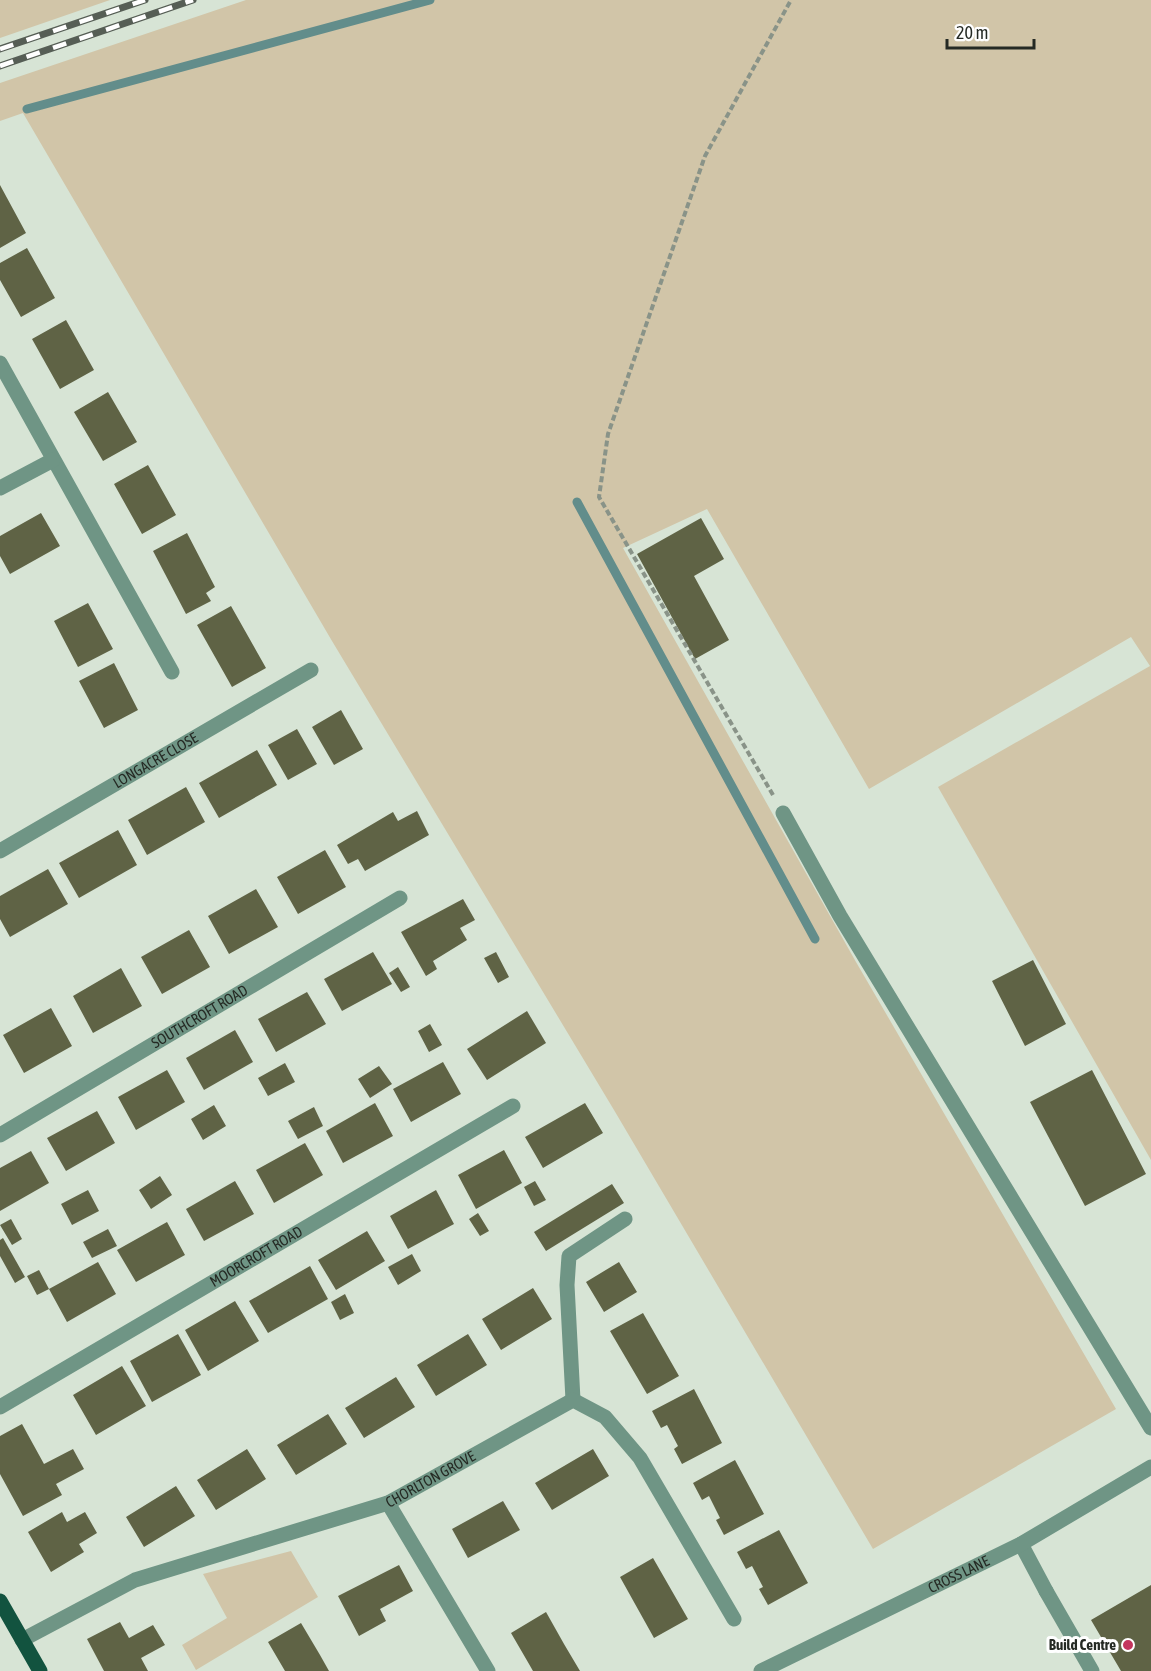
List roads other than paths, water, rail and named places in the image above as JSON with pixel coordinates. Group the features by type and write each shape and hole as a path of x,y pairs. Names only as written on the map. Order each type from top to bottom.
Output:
{"main road":[{"path":"0,1601 40,1671"}],"street":[{"path":"0,363 172,672"},
{"path":"0,488 53,460"},
{"name":"LONGACRE CLOSE","path":"0,851 311,670"},
{"path":"783,813 840,916 1151,1428"},
{"name":"SOUTHCROFT ROAD","path":"0,1135 400,898"},
{"name":"MOORCROFT ROAD","path":"0,1407 513,1106"},
{"path":"625,1219 569,1256 567,1285 573,1400 605,1417 640,1458 734,1619"},
{"name":"CHORLTON GROVE","path":"22,1640 135,1580 388,1503 573,1400"},
{"name":"CROSS LANE","path":"761,1671 1021,1544 1151,1467"},
{"path":"388,1503 488,1671"},
{"path":"1021,1544 1092,1671"}],"waterway":[{"path":"27,109 430,0"},
{"path":"577,502 815,939"}],"railway":[{"path":"0,49 145,0"},
{"path":"0,66 193,0"}],"place":[{"name":"Build Centre","path":"1128,1645"}]}
